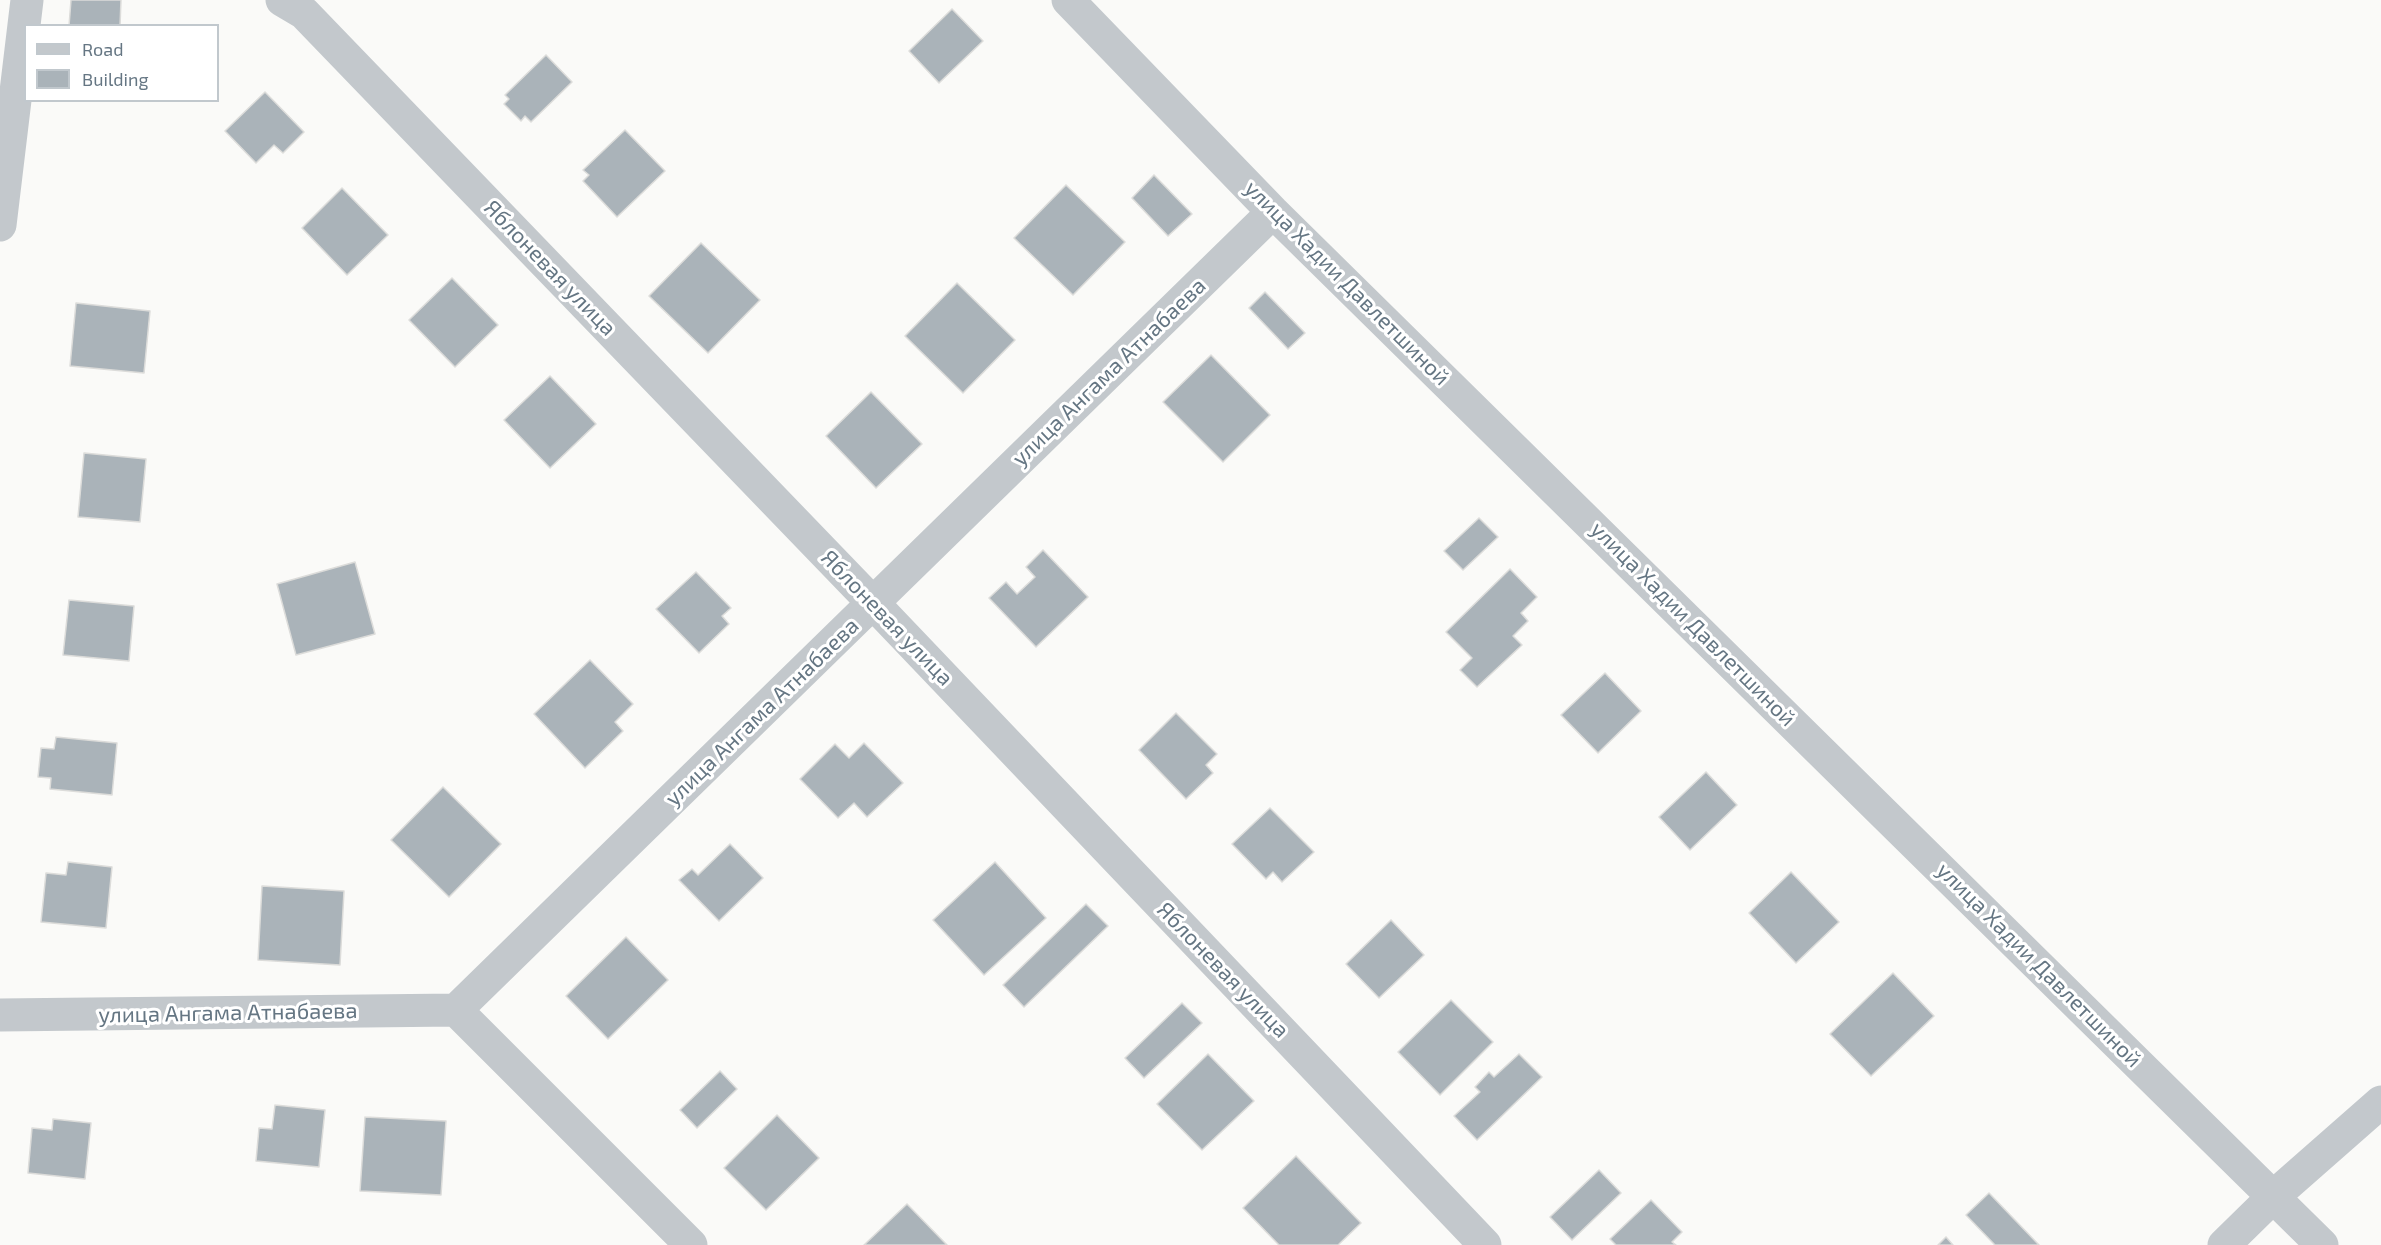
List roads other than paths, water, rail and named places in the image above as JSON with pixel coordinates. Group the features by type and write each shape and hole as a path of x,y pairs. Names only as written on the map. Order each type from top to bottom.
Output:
{"street":[{"path":"24,24 27,0"},
{"name":"Яблоневая улица","path":"282,0 304,13 873,603 1485,1245"},
{"name":"улица Хадии Давлетшиной","path":"1068,0 1273,212 2322,1245"},
{"path":"0,225 24,25"},
{"name":"улица Ангама Атнабаева","path":"0,1016 456,1010 1273,212"},
{"path":"456,1010 691,1245"},
{"path":"2224,1245 2274,1196 2381,1102"}]}
